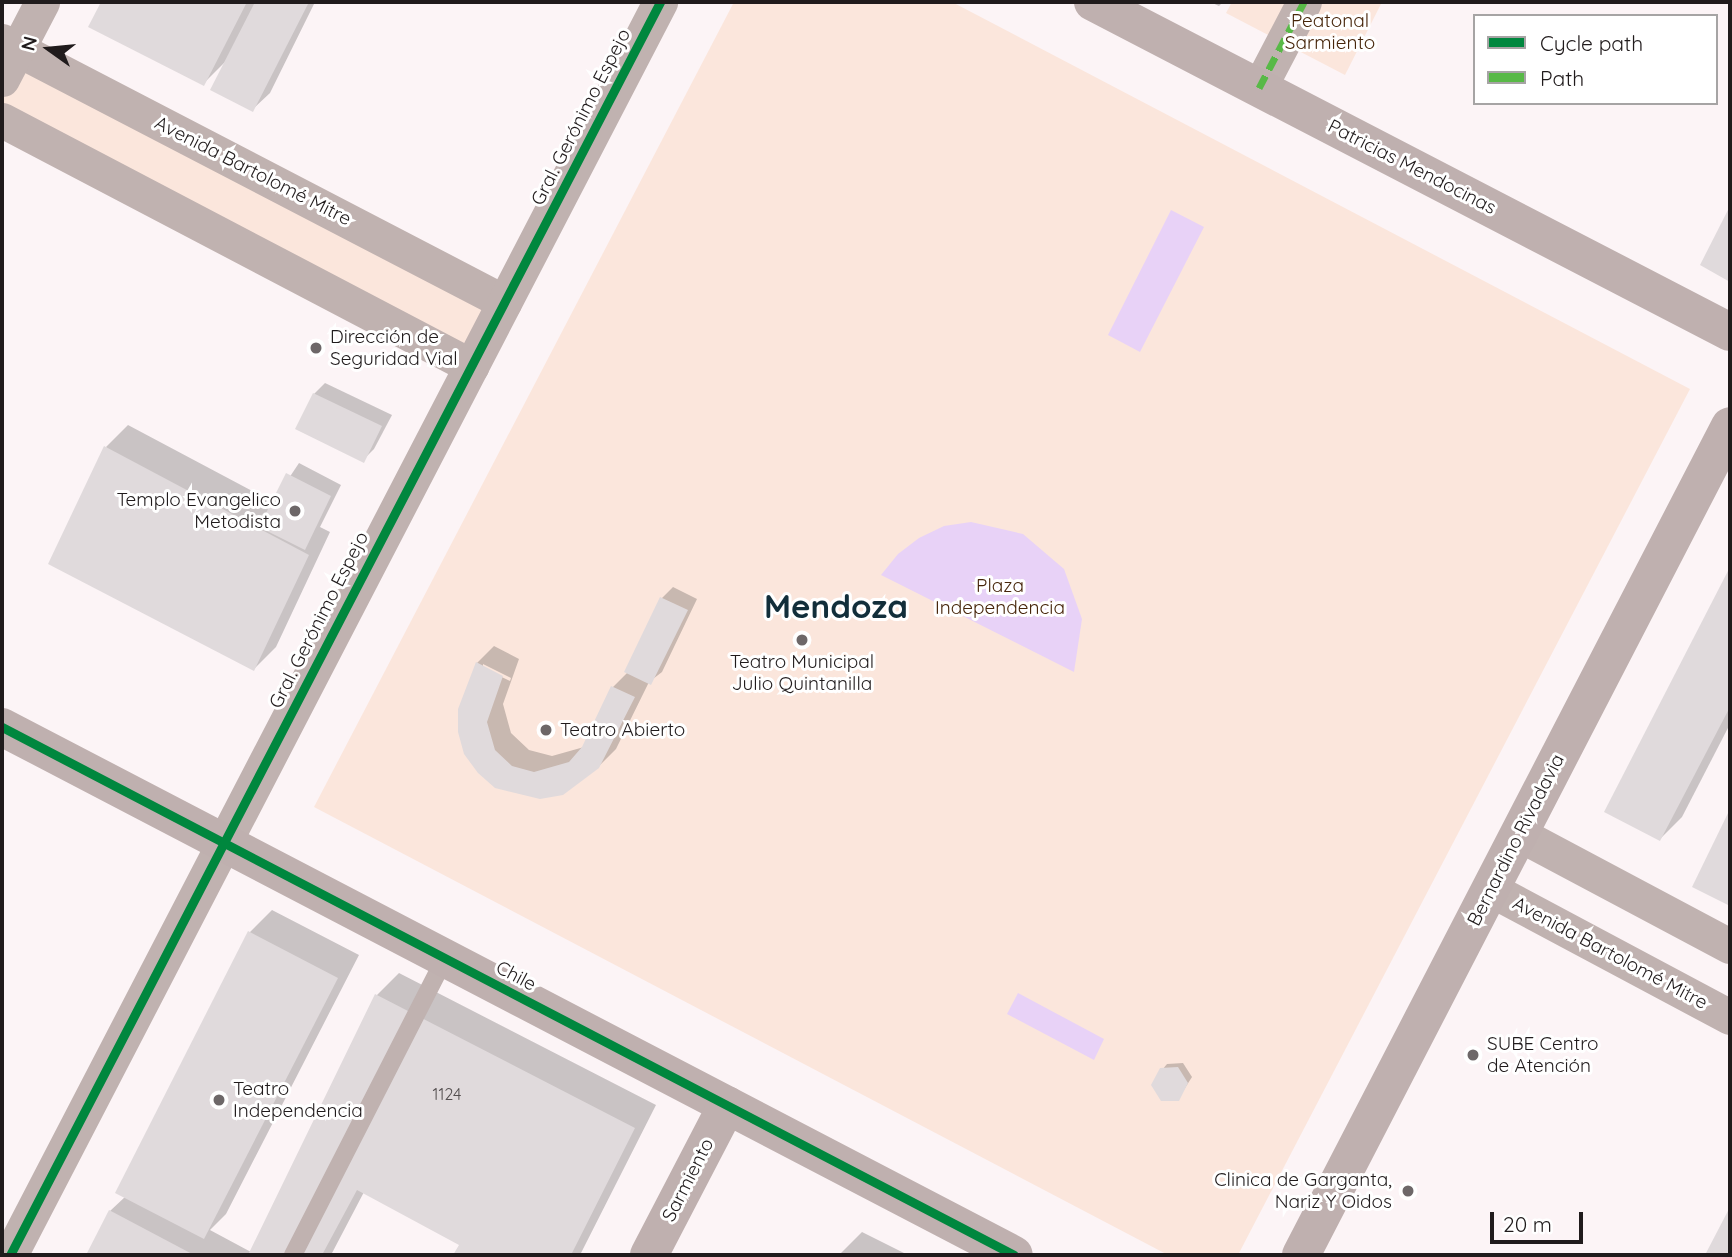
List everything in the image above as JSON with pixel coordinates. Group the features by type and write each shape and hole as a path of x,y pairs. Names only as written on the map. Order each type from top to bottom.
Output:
{"street":[{"path":"7,56 42,2"},
{"name":"Gral. Gerónimo Espejo","path":"10,1255 660,2"},
{"name":"Patricias Mendocinas","path":"1093,2 1730,332"},
{"path":"1259,88 1304,2"},
{"name":"Avenida Bartolomé Mitre","path":"7,56 504,302"},
{"path":"2,120 471,366"},
{"name":"Bernardino Rivadavia","path":"1301,1255 1730,426"},
{"name":"Chile","path":"2,727 1014,1255"},
{"path":"1519,834 1730,946"},
{"name":"Avenida Bartolomé Mitre","path":"1490,890 1730,1017"},
{"name":"Sarmiento","path":"649,1255 727,1105"}],"lane":[{"path":"293,1255 445,958"}],"green space":[{"name":"Plaza Independencia","path":"734,2 952,2 1690,389 1238,1255 1168,1255 314,807"},
{"name":"Peatonal Sarmiento","path":"1232,2 1382,2 1345,75 1226,13"},
{"path":"2,41 504,302 471,366 2,120"}],"shaded area":[{"path":"1171,210 1204,227 1140,352 1108,335"},
{"path":"971,522 1023,534 1064,569 1082,619 1074,672 881,575 898,554 919,538 944,526"},
{"path":"1018,993 1104,1039 1094,1060 1007,1014"}],"building":[{"path":"101,2 247,2 204,86 88,27"},
{"path":"255,2 309,2 253,112 210,90"},
{"path":"1730,206 1730,282 1700,265"},
{"path":"313,393 382,426 364,463 295,429"},
{"path":"104,446 309,555 254,671 48,564"},
{"name":"Templo Evangelico Metodista","path":"286,473 331,496 305,550 259,527"},
{"path":"1730,567 1730,707 1660,841 1604,812"},
{"path":"660,597 688,610 651,685 624,672"},
{"path":"476,662 503,676 487,722 495,750 512,766 534,772 569,762 582,747 611,686 635,697 599,768 563,795 540,799 495,788 478,773 464,754 458,732 458,709"},
{"path":"1730,809 1730,906 1692,887"},
{"name":"Teatro Independencia","path":"248,931 338,978 204,1239 115,1193"},
{"path":"375,994 635,1128 571,1255 453,1255 459,1245 357,1190 322,1255 248,1255"},
{"path":"1178,1067 1188,1083 1179,1101 1161,1101 1151,1085 1160,1068"},
{"path":"1730,1207 1730,1255 1705,1255"},
{"path":"109,1210 194,1255 86,1255"}],"marked path":[{"path":"1259,88 1304,2"}],"cycle path":[{"path":"10,1255 660,2"},
{"path":"2,727 1014,1255"}],"place":[{"name":"Dirección de Seguridad Vial","path":"316,348"},
{"name":"Templo Evangelico Metodista","path":"295,511"},
{"name":"Teatro Municipal Julio Quintanilla","path":"802,640"},
{"name":"Teatro Abierto","path":"546,730"},
{"name":"SUBE Centro de Atención","path":"1473,1055"},
{"name":"Teatro Independencia","path":"219,1100"},
{"name":"Clinica de Garganta, Nariz Y Oidos","path":"1408,1191"}],"district":[{"name":"Mendoza","path":"836,606"}]}
